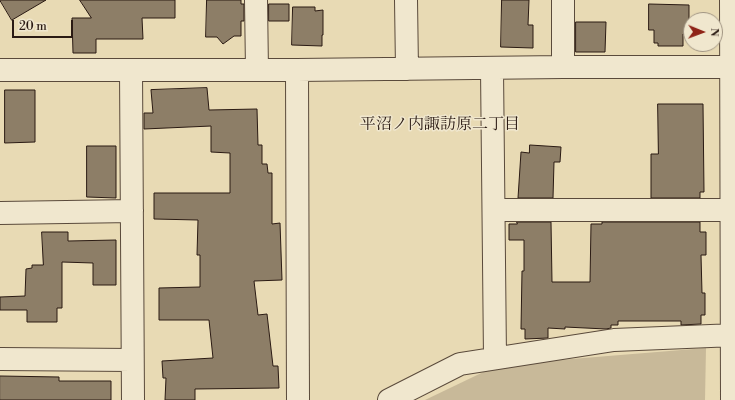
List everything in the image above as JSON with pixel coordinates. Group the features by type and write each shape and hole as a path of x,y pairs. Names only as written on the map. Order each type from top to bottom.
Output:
{"street":[{"path":"256,0 257,70"},
{"path":"406,0 406,69"},
{"path":"563,0 563,67"},
{"path":"731,0 733,67 731,210 733,335 732,400"},
{"path":"0,70 297,70 733,67"},
{"path":"492,69 495,358"},
{"path":"131,70 133,400"},
{"path":"297,70 298,400"},
{"path":"494,210 731,210"},
{"path":"0,213 132,211"},
{"path":"389,400 460,364 614,340 733,335"},
{"path":"0,359 132,360"}],"shaded area":[{"path":"706,348 705,400 425,400 498,365"}],"building":[{"path":"0,0 46,0 12,20"},
{"path":"80,0 175,0 175,18 142,18 143,39 96,39 96,53 73,53 72,18 91,18"},
{"path":"207,0 241,0 241,4 244,4 244,21 241,21 241,36 234,36 223,44 217,37 206,37"},
{"path":"502,0 529,0 528,25 533,25 533,48 501,47"},
{"path":"269,4 289,4 289,21 269,21"},
{"path":"649,4 689,5 689,12 683,12 683,46 658,46 658,43 654,43 654,30 649,30"},
{"path":"293,7 315,7 315,11 323,10 322,46 292,45"},
{"path":"576,22 606,22 605,52 576,52"},
{"path":"207,88 209,110 257,109 258,145 262,145 262,164 267,164 268,173 272,173 272,224 280,223 282,280 254,281 258,315 267,314 273,366 278,366 279,388 195,389 195,400 165,400 166,378 163,378 162,361 213,358 209,320 159,320 159,288 200,287 200,255 197,255 198,220 154,219 154,193 230,193 230,153 211,152 211,126 144,129 144,113 153,113 151,90"},
{"path":"5,90 35,90 35,142 5,143"},
{"path":"658,104 703,104 704,192 700,192 700,198 651,198 651,154 658,154"},
{"path":"530,145 561,147 560,162 554,162 553,198 518,198 521,152 529,153"},
{"path":"87,146 116,146 116,198 87,197"},
{"path":"517,222 551,222 552,282 590,282 591,224 602,224 602,222 700,222 700,232 706,232 706,255 701,255 702,293 705,293 705,315 701,315 701,324 681,325 681,321 618,321 618,325 611,325 611,328 606,329 565,327 565,329 548,328 548,338 525,339 525,329 521,329 524,240 509,240 509,224 517,224"},
{"path":"42,232 68,232 68,241 116,240 116,285 93,285 93,263 62,262 62,308 57,308 57,322 27,322 27,310 0,310 0,297 25,296 26,269 32,268 32,265 43,265"},
{"path":"0,376 59,377 59,381 111,381 111,400 0,400"}],"district":[{"name":"平沼ノ内諏訪原二丁目","path":"440,125"}]}
